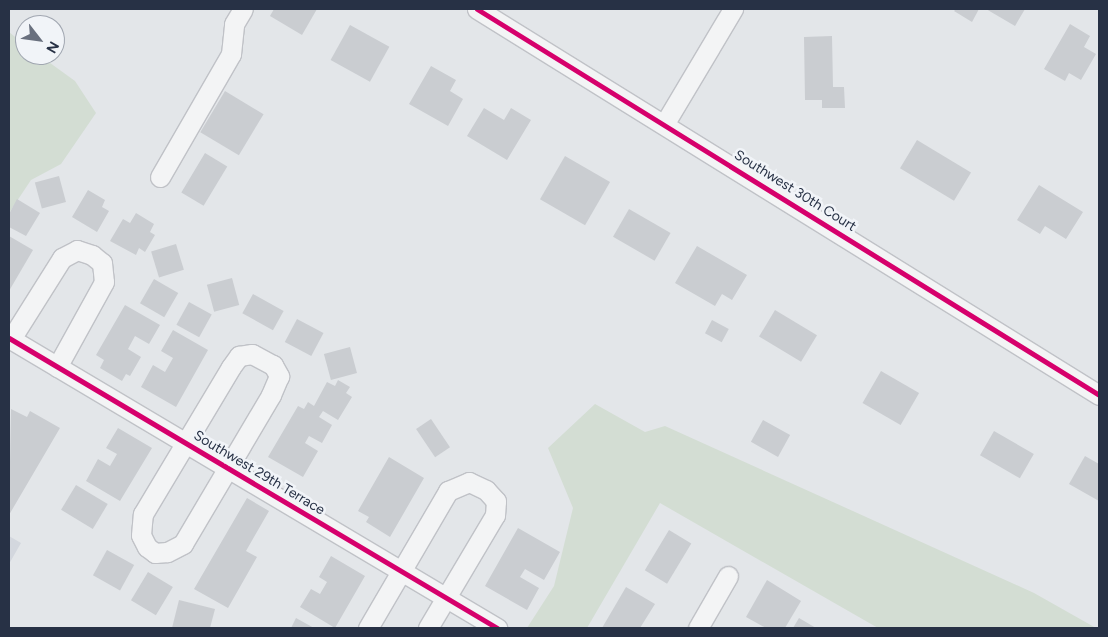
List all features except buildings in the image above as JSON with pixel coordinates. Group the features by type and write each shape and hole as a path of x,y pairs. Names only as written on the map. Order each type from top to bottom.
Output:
{"street":[{"path":"160,177 231,54 234,24 243,9"},
{"name":"Southwest 30th Court","path":"476,9 665,123 1099,395"},
{"path":"665,123 732,9"},
{"path":"10,338 62,258 77,250 92,255 102,263 104,282 57,367"},
{"name":"Southwest 29th Terrace","path":"10,338 497,628"},
{"path":"252,354 273,365 279,376 228,468 183,544 167,552 156,553 147,547 141,536 143,514 239,356 252,354"},
{"path":"368,628 400,570 448,491 469,482 486,490 496,501 495,515 428,628"},
{"path":"698,628 728,576"}],"shaded area":[{"path":"9,32 15,37 15,65 53,65 75,81 96,113 61,164 31,180 9,213"},
{"path":"595,404 645,432 665,426 1034,593 1096,628 878,628 660,503 587,628 527,628 554,586 573,508 548,448"},
{"path":"9,536 21,543 9,564"}],"cycle path":[{"path":"477,9 1099,395"},
{"path":"9,338 497,628"}]}
